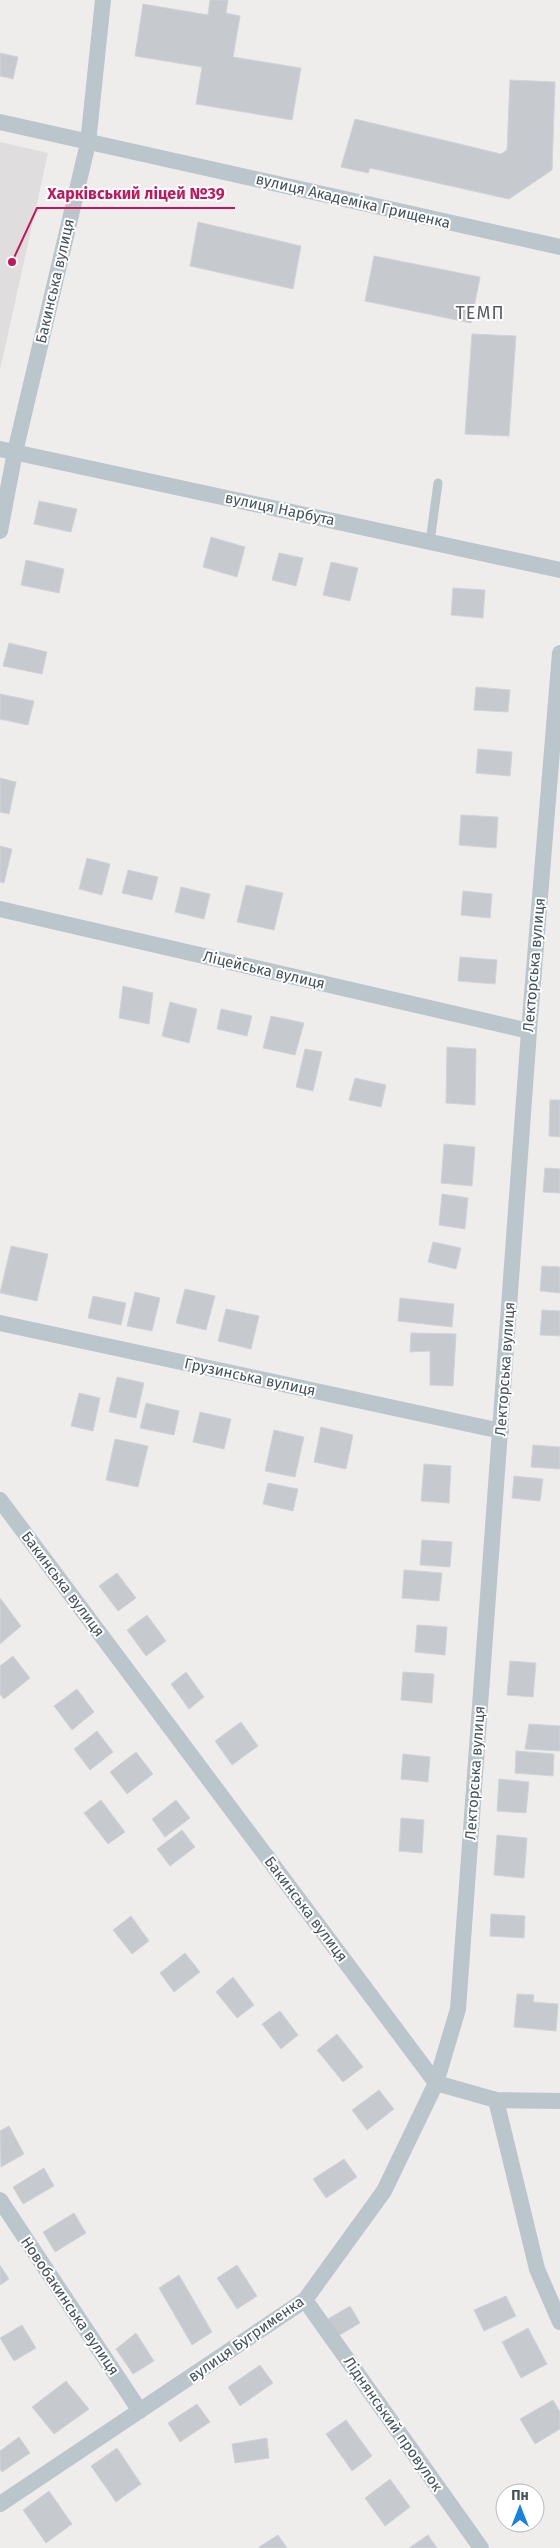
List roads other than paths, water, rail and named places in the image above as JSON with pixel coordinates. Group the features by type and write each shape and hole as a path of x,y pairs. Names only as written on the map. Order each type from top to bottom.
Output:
{"street":[{"name":"Бакинська вулиця","path":"0,531 8,450 88,142 103,0"},
{"name":"вулиця Академіка Грищенка","path":"0,122 560,248"},
{"name":"вулиця Нарбута","path":"8,450 560,570"},
{"name":"Лекторська вулиця","path":"436,2083 458,2009 529,1031 560,653"},
{"name":"Ліцейська вулиця","path":"0,909 529,1031"},
{"name":"Грузинська вулиця","path":"0,1324 500,1431"},
{"name":"Бакинська вулиця","path":"0,1500 436,2083"},
{"path":"436,2083 496,2100 560,2101"},
{"name":"вулиця Бугрименка","path":"0,2504 305,2300 384,2192 436,2083"},
{"path":"496,2100 537,2269 560,2322"},
{"name":"Новобакинська вулиця","path":"0,2200 140,2412"},
{"name":"Ліднянський провулок","path":"305,2300 482,2548"}],"lane":[{"path":"430,542 438,483"}],"place":[{"name":"Харківський ліцей №39","path":"12,262"}],"district":[{"name":"ТЕМП","path":"480,313"}]}
